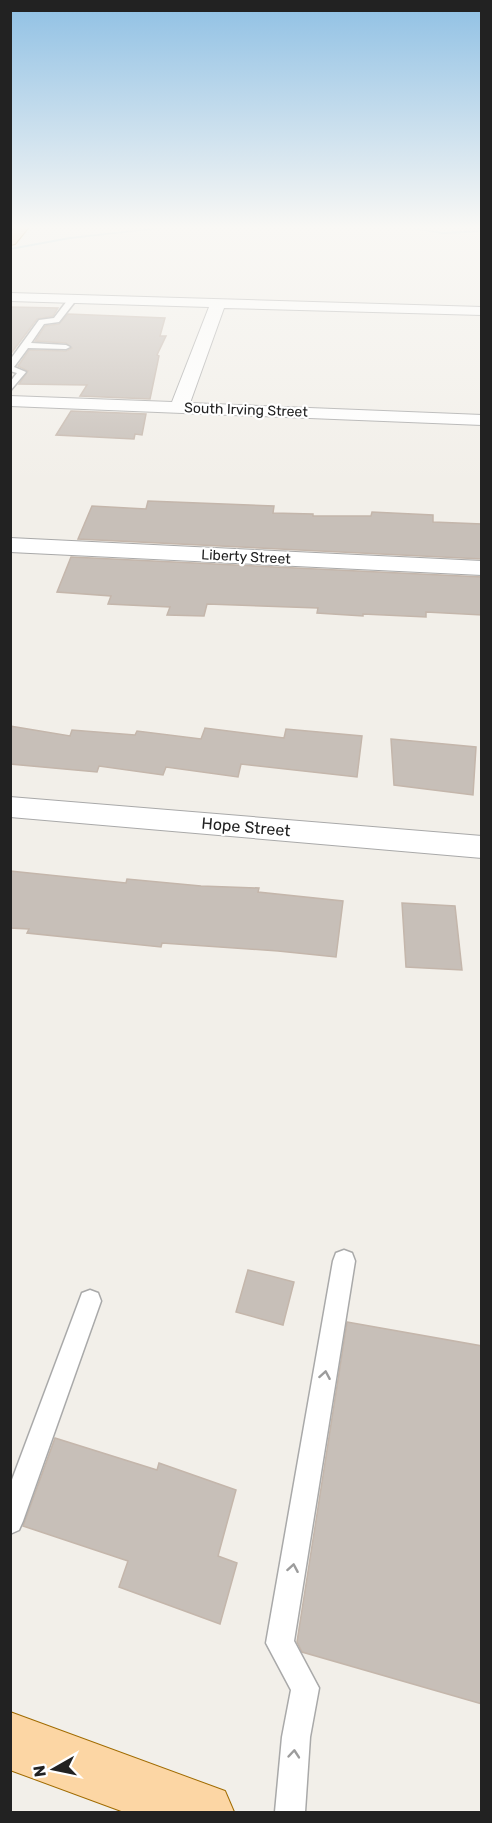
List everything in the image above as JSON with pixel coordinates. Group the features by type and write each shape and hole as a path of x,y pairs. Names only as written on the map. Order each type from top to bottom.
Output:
{"main road":[{"path":"10,1741 204,1812"}],"street":[{"path":"179,408 215,313"},
{"name":"South Irving Street","path":"12,400 482,420"},
{"name":"Liberty Street","path":"10,545 482,568"},
{"name":"Hope Street","path":"10,807 482,847"}],"lane":[{"path":"12,400 22,372 10,367 42,322 56,320 62,313"},
{"path":"25,345 66,347"},
{"path":"290,1812 296,1737 305,1688 280,1643 344,1262"},
{"path":"10,1521 90,1301"}],"building":[{"path":"10,313 55,313 53,316 37,319 10,355"},
{"path":"68,314 165,318 160,336 166,336 157,355 159,356 150,399 80,396 87,385 19,384 28,371 18,366 29,350 66,351 72,348 66,343 35,341 45,326 59,324"},
{"path":"71,411 146,414 142,435 135,434 134,439 56,435"},
{"path":"148,501 274,506 273,513 313,514 313,516 371,516 372,512 433,515 433,522 482,524 482,559 78,539 92,506 146,509"},
{"path":"71,557 482,577 482,615 426,612 426,617 363,614 363,616 317,613 318,608 207,604 204,616 167,615 170,607 108,604 111,596 57,592"},
{"path":"10,726 70,736 72,730 135,735 137,731 201,739 205,728 284,738 286,729 362,736 357,777 241,764 238,777 166,767 163,775 99,766 97,772 10,764"},
{"path":"391,739 476,747 473,795 394,785"},
{"path":"10,871 126,883 127,879 201,886 259,888 258,892 343,901 336,957 162,943 161,947 27,933 29,929 10,928"},
{"path":"402,903 455,906 462,970 406,967"},
{"path":"248,1270 294,1282 283,1325 236,1312"},
{"path":"347,1322 482,1346 482,1704 302,1652 297,1642"},
{"path":"55,1438 157,1470 159,1463 236,1490 218,1556 237,1563 220,1624 119,1587 128,1561 23,1526"}]}
